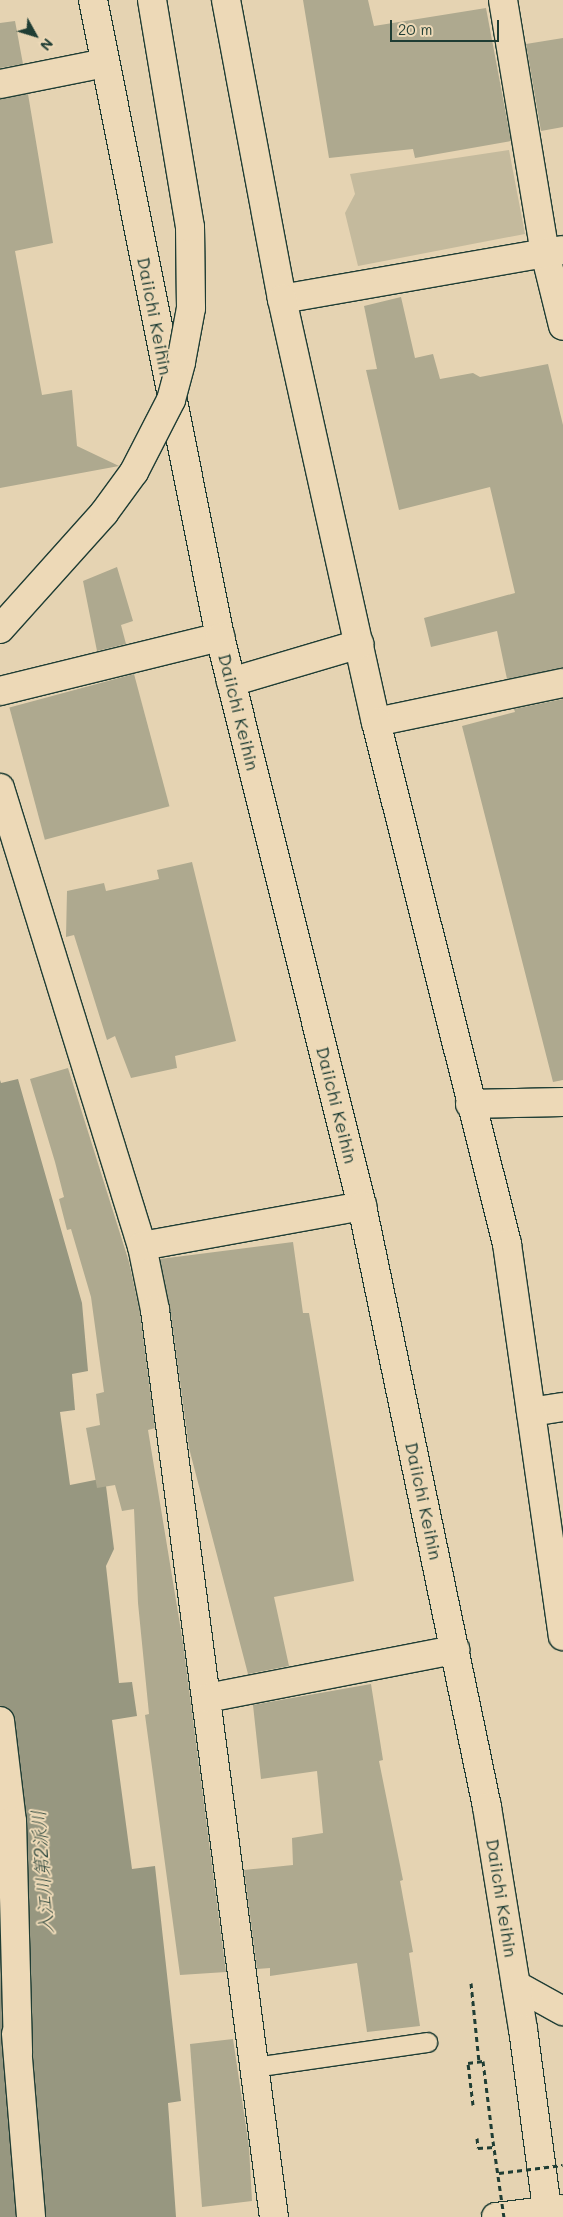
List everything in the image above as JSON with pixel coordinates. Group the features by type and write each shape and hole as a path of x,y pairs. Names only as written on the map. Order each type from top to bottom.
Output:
{"main road":[{"name":"Daiichi Keihin","path":"93,0 220,637 362,1206 455,1650 493,1837 552,2212"},
{"path":"0,629 104,513 134,472 171,400 182,362 191,308 190,227 152,0"},
{"path":"226,0 282,299 376,722 470,1104 507,1244 563,1636"},
{"path":"503,0 554,251 563,326"},
{"path":"0,84 105,63"},
{"path":"282,299 554,251"},
{"path":"0,691 220,637"},
{"path":"231,682 359,644"},
{"path":"376,722 563,683"},
{"path":"0,788 142,1246 155,1310 274,2217"},
{"path":"470,1104 563,1102"},
{"path":"142,1246 362,1206"},
{"path":"531,1412 563,1407"},
{"path":"207,1698 455,1650"},
{"path":"0,1721 12,1821 18,2053"},
{"path":"0,1886 18,2053 31,2217"},
{"path":"516,1985 563,2011"},
{"path":"496,2217 552,2212"}],"lane":[{"path":"254,2067 427,2042"}],"path":[{"path":"471,1983 479,2062"},
{"path":"473,2105 468,2063 483,2061 504,2217"},
{"path":"477,2138 478,2148 494,2147"},
{"path":"499,2174 563,2165"}],"shaded area":[{"path":"509,150 525,234 358,266 345,213 355,194 350,174"}],"water":[{"name":"入江川第2派川","path":"18,1079 82,1303 88,1371 72,1374 75,1410 60,1412 70,1485 105,1478 114,1549 106,1566 119,1683 132,1682 137,1716 112,1720 132,1869 155,1866 181,2101 168,2103 176,2217 0,2217 0,1080 1,1083"}],"building":[{"path":"303,0 368,0 374,26 486,8 511,141 415,158 413,149 329,158"},
{"path":"15,21 23,64 0,68 0,23"},
{"path":"563,38 563,127 541,131 526,44"},
{"path":"28,94 53,243 15,251 42,395 72,390 77,446 119,466 0,488 0,99"},
{"path":"401,297 415,358 433,354 440,379 473,373 480,377 548,364 563,425 563,668 507,679 497,631 431,647 424,618 515,593 490,487 399,510 366,370 377,369 364,306"},
{"path":"117,567 133,621 121,625 126,644 97,651 83,581"},
{"path":"134,674 169,806 45,840 9,707"},
{"path":"563,699 563,1080 553,1082 462,726 515,712 514,709"},
{"path":"192,862 236,1041 175,1056 177,1068 131,1078 115,1036 107,1040 74,935 66,937 67,891 104,883 106,891 159,879 157,870"},
{"path":"68,1068 129,1262 140,1313 155,1428 148,1430 183,1643 226,1972 180,1975 145,1715 149,1714 138,1603 134,1509 122,1511 115,1485 97,1488 86,1428 100,1425 96,1394 104,1392 91,1297 71,1229 67,1230 59,1199 64,1197 30,1079"},
{"path":"293,1242 303,1313 309,1313 354,1581 274,1597 289,1666 248,1674 189,1448 170,1308 160,1259"},
{"path":"371,1684 383,1760 379,1761 403,1880 400,1881 413,1952 409,1953 420,2026 367,2032 357,1963 270,1976 270,1968 257,1969 244,1870 293,1865 292,1838 323,1833 317,1771 261,1779 253,1705"},
{"path":"233,2039 249,2147 252,2201 202,2207 190,2044"}]}
